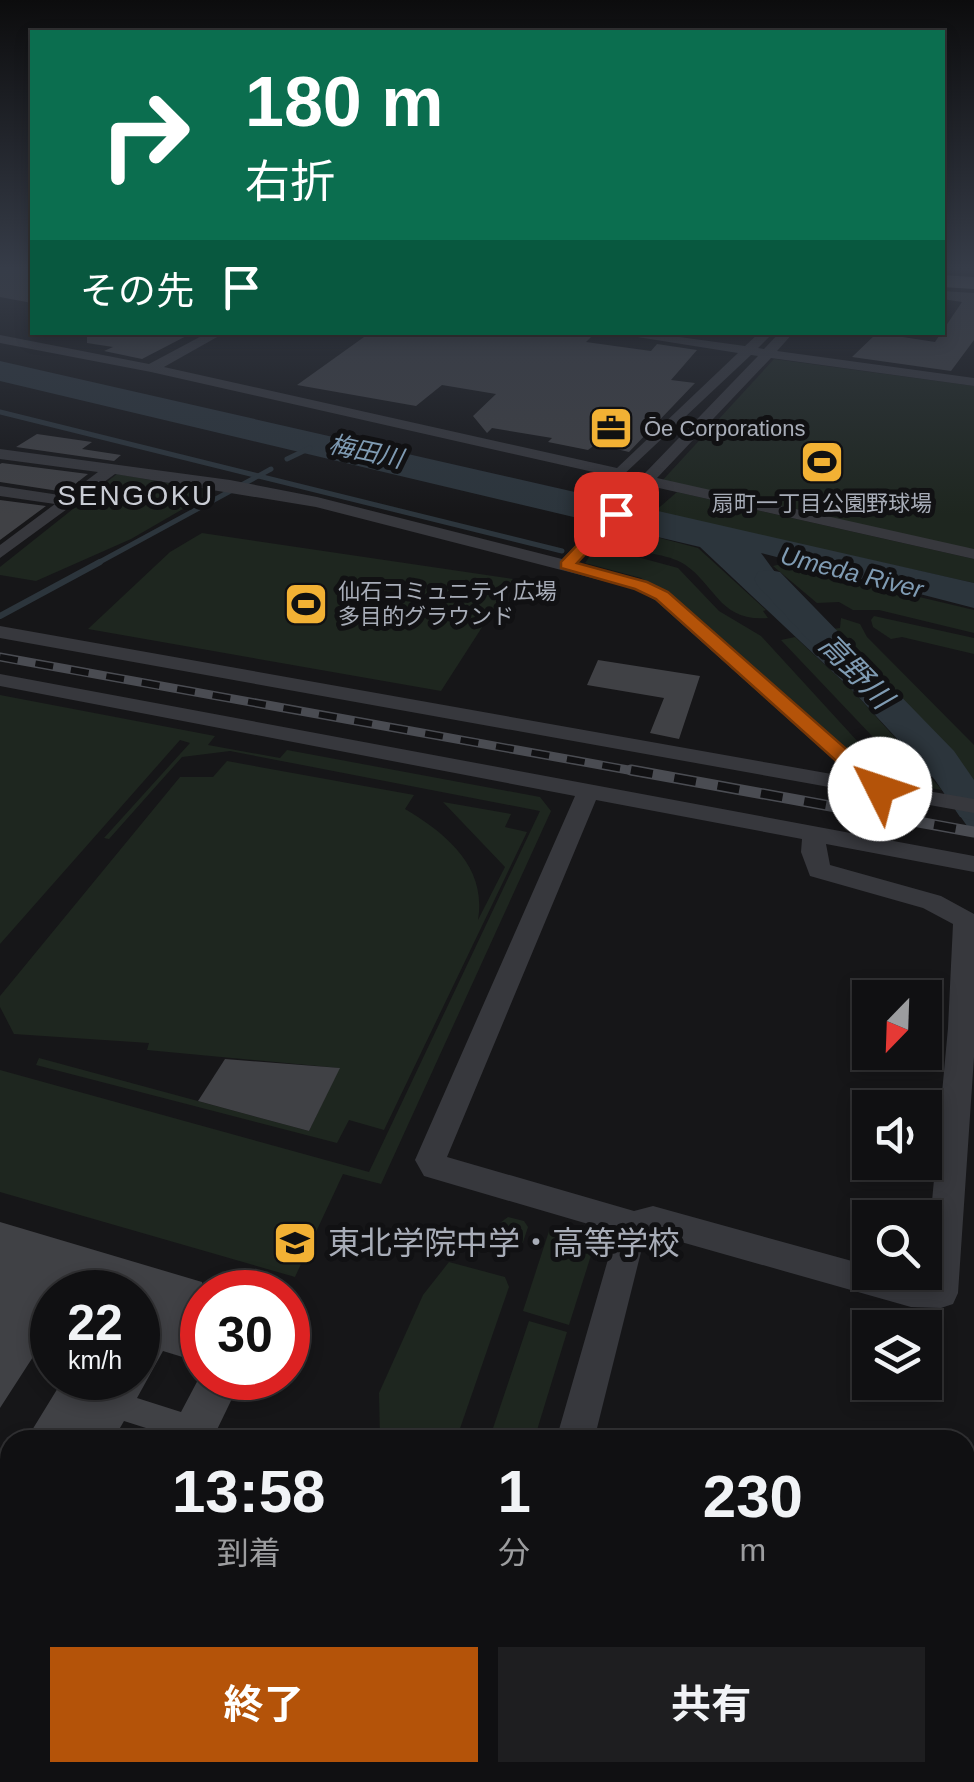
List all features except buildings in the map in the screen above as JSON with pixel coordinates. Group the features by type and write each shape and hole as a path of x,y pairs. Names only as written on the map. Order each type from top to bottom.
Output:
{"street":[{"path":"53,349 620,472 749,351"},
{"path":"151,368 187,349"},
{"path":"736,349 974,382"},
{"path":"566,565 772,349"},
{"path":"674,419 699,424"},
{"path":"0,454 252,488 382,516 641,586 662,596 880,789"},
{"path":"0,553 111,470"},
{"path":"643,486 974,554"},
{"path":"0,491 70,501"},
{"path":"0,532 24,536"},
{"path":"0,632 974,806"},
{"path":"0,680 966,862 974,883"},
{"path":"577,1430 630,1242 628,1226 620,1218 435,1167 430,1160 589,789"},
{"path":"628,1226 653,1220 669,1223 910,1292 941,1293 962,1028 966,921 944,903 842,881 818,870 813,852 815,831"}],"shaded area":[{"path":"774,359 974,386 974,550 661,482"},
{"path":"117,474 214,491 131,539 36,581 0,575 0,567"},
{"path":"677,492 974,559 974,583 654,512"},
{"path":"637,532 698,548 766,610 763,611 768,618 752,618 728,608 684,564 621,548"},
{"name":"仙石コミュニティ広場 多目的グラウンド","path":"202,533 513,579 441,691 88,629 170,552"},
{"path":"597,546 678,568 719,611 761,636 892,779 890,782 877,779 675,598 641,578 585,563"},
{"path":"781,564 974,610 974,633 879,610 853,610 839,602 817,603 773,566"},
{"path":"874,616 974,638 974,654 902,637 891,639 873,627"},
{"path":"841,618 860,624 867,637 974,745 974,795 968,794 946,761 824,630 840,628"},
{"path":"795,637 853,691 942,790 912,785 873,737 781,640"},
{"path":"0,695 215,736 208,745 280,758 287,750 540,797 551,811 381,1184 343,1174 298,1270 271,1270 0,1192 0,1070 369,1172 540,811 230,751 182,757 109,839 104,838 190,743 180,740 0,944"},
{"path":"227,761 414,795 405,809 449,841 470,868 479,901 478,920 505,867 443,802 511,814 505,827 527,832 384,1130 349,1120 337,1143 36,1065 39,1058 309,1131 339,1068 147,1050 149,1043 14,1034 0,1007 0,996 180,777 213,777"},
{"path":"508,1217 524,1221 528,1227 520,1251 474,1242"},
{"path":"550,1228 586,1237 593,1249 569,1325 523,1311"},
{"path":"449,1262 505,1277 509,1287 459,1430 380,1430 379,1393 423,1295"},
{"path":"529,1321 567,1332 537,1430 492,1430"}],"water":[{"path":"0,361 974,583 974,608 761,553 831,649 931,753 974,809 974,836 935,780 853,691 700,547 0,381"}],"waterway":[{"path":"0,412 258,476"},
{"path":"287,459 310,448"},
{"path":"258,476 271,469"},
{"path":"96,564 258,476"},
{"path":"258,476 562,551"},
{"path":"0,616 100,562"},
{"name":"高野川","path":"769,579 941,759 974,809"}],"railway":[{"path":"0,657 645,773"},
{"path":"631,770 974,832"}],"place":[{"name":"Ōe Corporations","path":"611,428"},
{"name":"扇町一丁目公園野球場","path":"822,462"},
{"name":"仙石コミュニティ広場 多目的グラウンド","path":"306,604"},
{"name":"東北学院中学・高等学校","path":"295,1243"}],"district":[{"name":"SENGOKU","path":"136,495"}],"route":[{"path":"616,514 566,565 641,586 662,596 880,789"}],"water label":[{"name":"梅田川","path":"366,451"},
{"name":"Umeda River","path":"852,572"}]}
